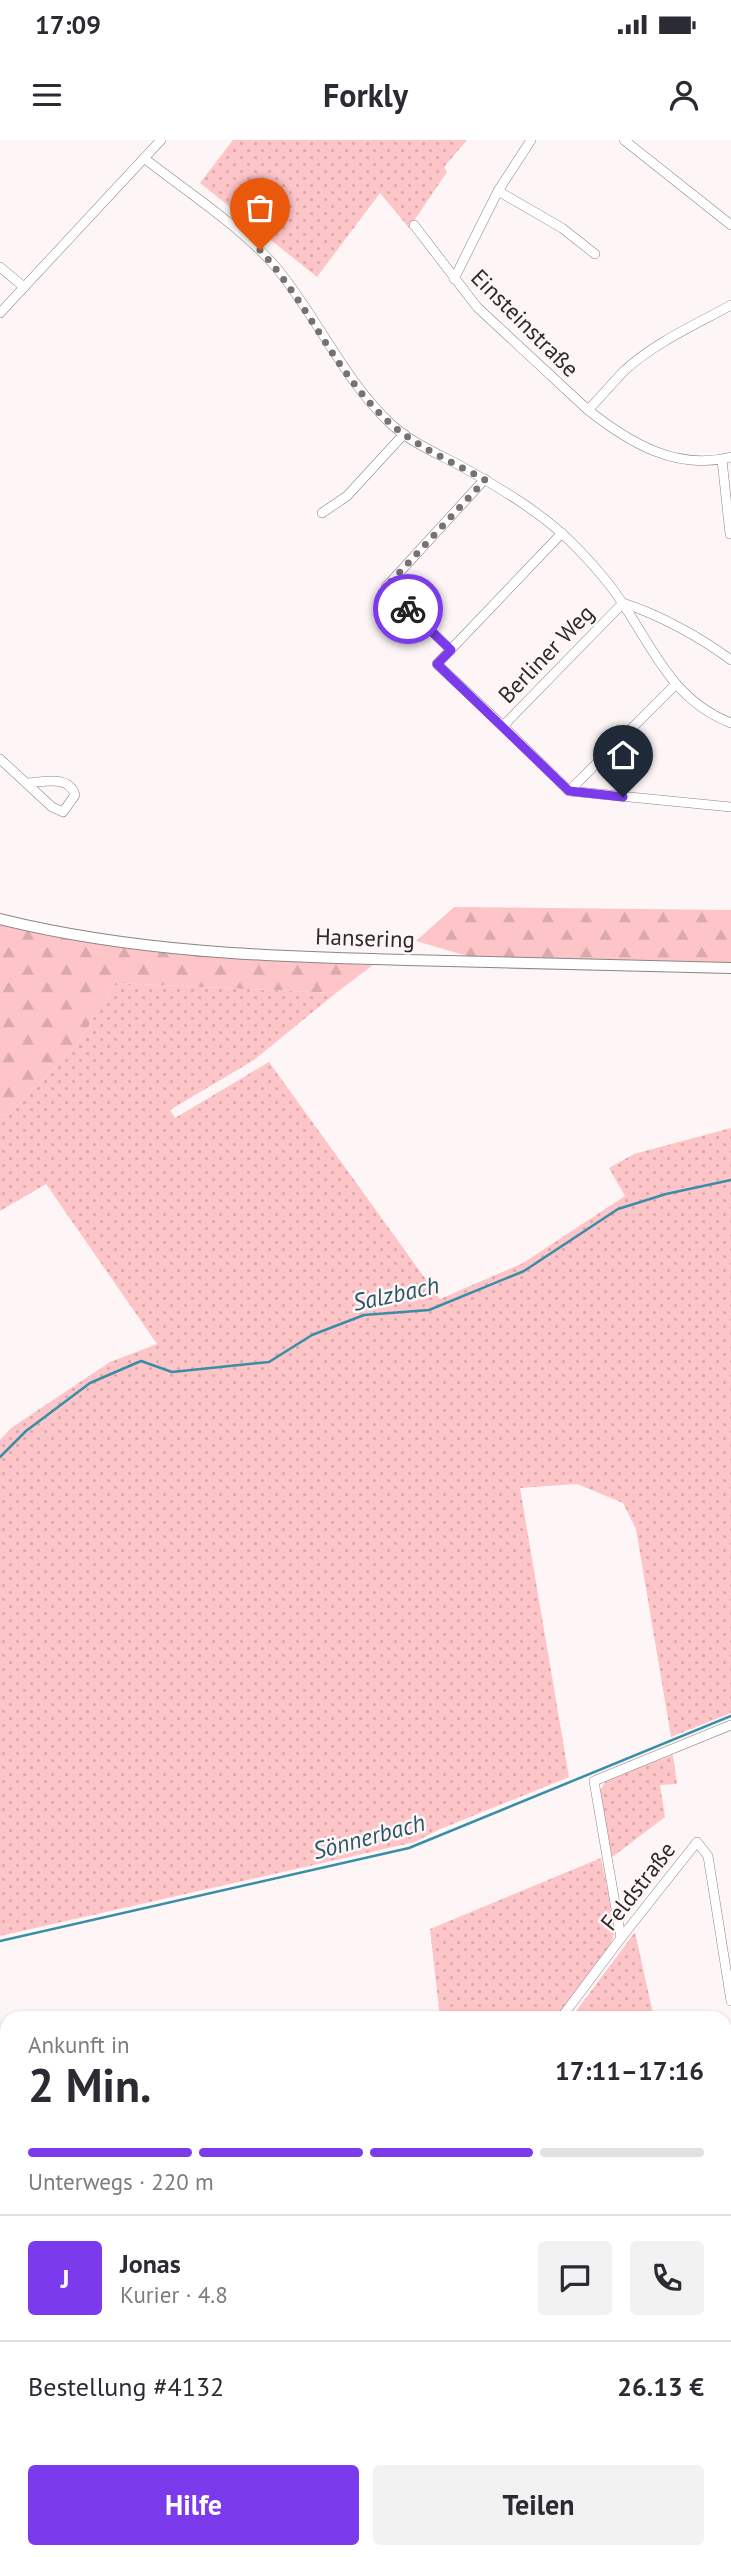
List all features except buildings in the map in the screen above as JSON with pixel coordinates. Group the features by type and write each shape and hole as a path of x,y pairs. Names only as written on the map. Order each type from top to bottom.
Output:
{"street":[{"path":"0,313 160,140"},
{"path":"454,279 498,191 531,140"},
{"path":"624,140 731,225"},
{"path":"144,158 260,250 288,282 357,386 375,408 404,434 502,489 562,533 623,603 675,685 691,701 715,717 731,723"},
{"path":"498,191 562,228 595,254"},
{"name":"Einsteinstraße","path":"414,225 477,307 588,410 639,447 658,454 677,459 726,459"},
{"path":"0,267 24,287"},
{"path":"588,410 625,370 641,357 671,337 731,305"},
{"path":"322,513 347,496 404,434"},
{"path":"726,459 730,534"},
{"path":"451,650 386,587 485,480"},
{"path":"503,726 437,664 562,533"},
{"path":"623,603 673,625 731,660"},
{"name":"Berliner Weg","path":"569,791 503,726 623,603"},
{"path":"569,791 675,685"},
{"path":"0,759 52,807 63,812 75,795 73,787 65,782 27,783"},
{"path":"569,791 731,807"},
{"name":"Hansering","path":"0,919 172,949 280,957 731,968"},
{"path":"621,1938 594,1781 731,1725"},
{"name":"Feldstraße","path":"566,2011 697,1842 708,1856 731,2001"}],"green space":[{"path":"233,140 467,140 444,167 447,172 409,228 380,193 317,277 200,183"},
{"path":"454,907 731,910 731,973 512,969 416,941"},
{"path":"0,924 138,949 232,958 373,965 336,993 115,983 78,1043 10,1113 0,1116"},
{"path":"115,983 336,993 254,1060 170,1110 175,1118 269,1062 440,1299 523,1263 625,1196 609,1168 634,1154 731,1128 731,1713 671,1737 636,1529 623,1503 577,1484 520,1488 569,1777 438,1830 415,1842 0,1936 0,1440 11,1428 110,1362 157,1344 46,1184 0,1211 0,1116 10,1113 78,1043"},
{"path":"673,1755 677,1784 660,1785 665,1817 611,1858 599,1793 606,1780"},
{"path":"601,1858 616,1930 610,1945 562,2011 439,2011 430,1929"},
{"path":"635,1932 652,2011 576,2011"}],"waterway":[{"name":"Salzbach","path":"0,1457 26,1431 90,1383 141,1361 172,1372 269,1362 312,1335 364,1315 429,1310 524,1271 618,1209 666,1194 731,1180"},
{"name":"Sönnerbach","path":"0,1941 409,1848 731,1716"}],"way so far":[{"path":"260,250 288,282 357,386 375,408 404,434 485,480 386,587 408,609"}],"route":[{"path":"408,609 451,650 437,664 569,791 623,797"}]}
